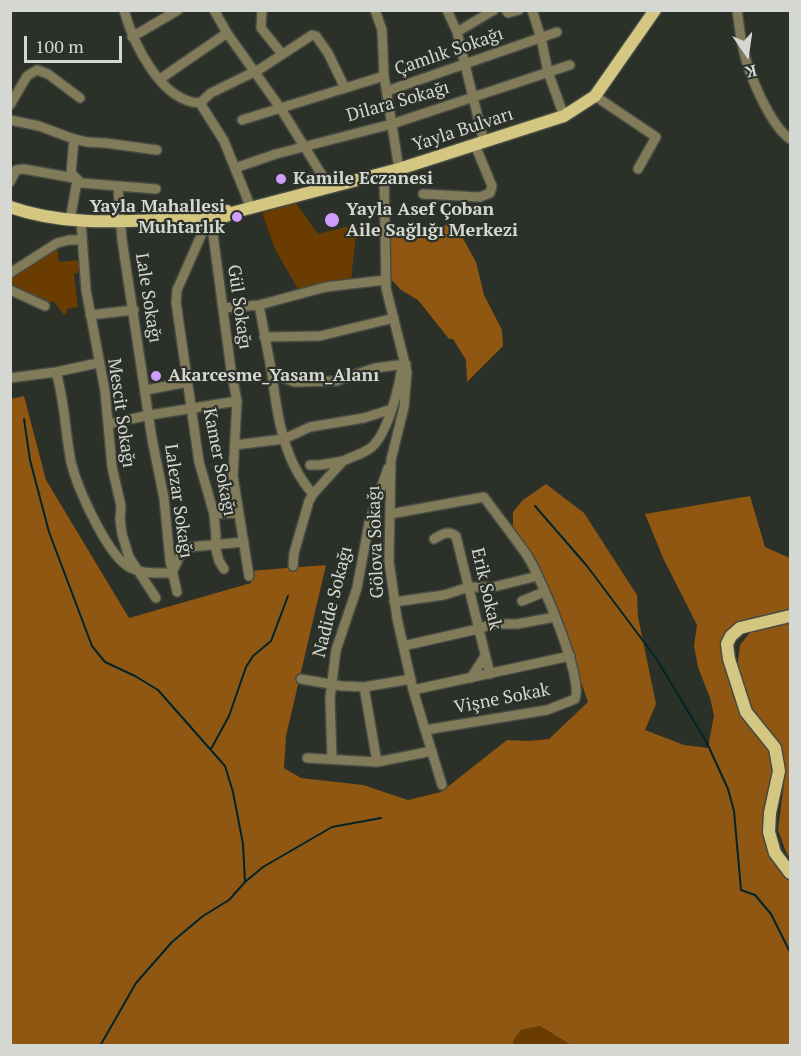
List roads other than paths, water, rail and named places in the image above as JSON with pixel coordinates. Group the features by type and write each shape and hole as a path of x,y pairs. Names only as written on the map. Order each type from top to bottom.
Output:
{"main road":[{"name":"Yayla Bulvarı","path":"182,219 207,222 235,212 399,169 564,116 596,96 655,10"},
{"name":"Yayla Bulvarı","path":"10,207 23,212 76,221 182,219 213,212 235,212"},
{"path":"790,615 740,628 731,636 727,644 729,659 746,712 775,748 779,771 770,813 769,832 775,853 790,873"}],"street":[{"path":"124,10 138,50 160,79 175,95 184,100 200,103 224,141 251,208"},
{"path":"132,37 178,10"},
{"path":"214,10 226,33 281,109 330,188"},
{"path":"262,10 261,28 282,54"},
{"path":"375,10 382,30 384,76 399,169"},
{"path":"423,194 480,197 490,193 492,186 479,143 473,97 457,32 447,10"},
{"path":"457,32 494,10"},
{"path":"506,10 508,13 519,10"},
{"path":"532,10 548,72 564,116"},
{"path":"737,10 743,50 760,95 774,122 790,139"},
{"name":"Çamlık Sokağı","path":"387,92 557,32"},
{"path":"160,79 226,33"},
{"path":"200,103 211,93 255,71 307,38 316,36 328,53 345,88"},
{"name":"Dilara Sokağı","path":"235,168 305,146 392,124 570,65"},
{"path":"10,105 27,76 37,70 48,74 80,98"},
{"path":"242,120 384,76"},
{"path":"596,96 656,136 638,169"},
{"path":"10,120 39,126 74,139 157,150"},
{"name":"Mescit Sokağı","path":"74,139 71,173 76,179 76,221 81,240 98,363 105,391 112,467 121,506 122,534 129,557 156,598"},
{"path":"10,182 16,170 24,169 76,179 81,183 156,189"},
{"path":"310,465 343,461 368,451 373,446 392,409 404,364 385,280 384,173"},
{"name":"Lale Sokağı","path":"118,187 120,221 150,415"},
{"path":"10,217 23,212"},
{"name":"Gül Sokağı","path":"207,222 213,234 237,401 233,476 249,576"},
{"name":"Kamer Sokağı","path":"207,222 177,290 176,302 199,462 214,514 215,546 224,569"},
{"path":"10,273 57,243 81,240"},
{"path":"223,308 260,305 326,288 385,280"},
{"path":"10,290 45,306"},
{"path":"260,305 277,411 284,439 296,471 313,494"},
{"path":"90,315 134,310"},
{"path":"264,337 320,336 394,318"},
{"path":"10,378 56,372 98,363"},
{"path":"272,374 295,382 336,381 375,368 404,364"},
{"name":"Gölova Sokağı","path":"404,364 404,407 391,460 389,561 394,602 413,690 442,785"},
{"path":"56,372 63,393 71,463 105,542 117,558 132,569 153,573 172,573 182,551 197,545 215,546 244,542"},
{"path":"146,390 188,382"},
{"path":"108,424 237,401"},
{"path":"235,445 284,439 310,427 364,418 392,409"},
{"name":"Lalezar Sokağı","path":"150,415 152,439 164,498 172,573 177,591"},
{"name":"Nadide Sokağı","path":"332,759 331,684 336,650 357,588 369,523 391,460"},
{"path":"293,566 294,553 302,531 305,512 313,494 343,461"},
{"path":"390,514 484,497 528,557 570,656 413,690"},
{"path":"214,514 239,513"},
{"name":"Erik Sokak","path":"434,539 447,532 456,536 490,674"},
{"path":"394,602 444,595 469,587 493,587 538,576"},
{"path":"522,601 544,592"},
{"path":"403,646 492,624 517,624 555,617"},
{"path":"471,678 485,656"},
{"name":"Vişne Sokak","path":"425,730 547,710 568,703 575,699 578,693 570,656"},
{"path":"301,679 364,687 411,679"},
{"path":"364,687 377,762"},
{"path":"307,758 377,762 432,751"}],"waterway":[{"path":"24,419 30,460 49,532 92,646 105,662 158,690 225,766 233,792 243,844 245,882"},
{"path":"535,506 587,566 656,658 707,743 728,789 734,811 741,890 755,895 771,914 790,952"},
{"path":"211,749 229,716 246,667 253,656 271,641 288,596"},
{"path":"100,1046 136,983 172,942 203,916 229,900 263,867 332,827 381,818"}],"place":[{"name":"Kamile Eczanesi","path":"281,179"},
{"name":"Yayla Mahallesi Muhtarlık","path":"237,217"},
{"name":"Yayla Asef Çoban Aile Sağlığı Merkezi","path":"332,220"},
{"name":"Akarcesme_Yasam_Alanı","path":"156,376"}]}
